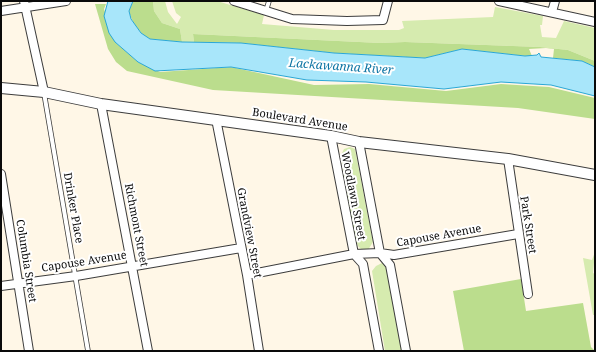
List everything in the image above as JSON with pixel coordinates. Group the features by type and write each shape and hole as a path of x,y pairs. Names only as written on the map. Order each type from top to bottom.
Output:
{"street":[{"path":"1,11 25,4 66,1"},
{"path":"234,1 292,19 335,21 383,20 388,1"},
{"path":"500,1 595,22"},
{"path":"552,12 555,1"},
{"path":"25,4 44,92"},
{"name":"Boulevard Avenue","path":"1,88 44,92 101,104 216,119 331,136 359,142 508,159 595,175"},
{"name":"Richmont Street","path":"101,104 148,351"},
{"name":"Grandview Street","path":"216,119 259,351"},
{"name":"Woodlawn Street","path":"331,136 354,254 363,264 379,351"},
{"name":"Woodlawn Street","path":"359,142 380,253 390,265 406,351"},
{"name":"Park Street","path":"508,159 528,294"},
{"name":"Columbia Street","path":"1,174 29,351"},
{"name":"Capouse Avenue","path":"246,275 354,254 380,253 394,255 518,234"},
{"name":"Capouse Avenue","path":"1,286 76,276 241,248"}],"lane":[{"path":"266,11 269,1"},
{"name":"Drinker Place","path":"44,92 88,351"}],"green space":[{"path":"133,1 153,1 154,11 162,23 180,29 182,42 150,39 143,35 134,24 130,15 129,11"},
{"path":"153,1 165,1 168,12 177,24 181,17 176,13 172,1 217,1 264,15 262,24 334,30 399,30 404,28 402,21 493,17 495,7 543,16 542,25 540,25 542,37 556,38 564,21 595,28 595,61 568,50 540,47 405,42 380,43 193,34 194,42 182,42 180,29 162,23 154,11"},
{"path":"95,4 106,4 104,9 115,42 138,62 160,72 231,67 314,85 369,84 446,91 501,84 549,87 595,98 595,119 518,108 213,90 127,71 116,62 108,49"},
{"path":"193,34 380,43 405,42 540,47 568,50 595,61 595,67 582,61 553,58 554,49 546,48 529,49 532,56 462,49 425,58 334,53 241,43 194,42"},
{"path":"350,147 355,149 373,242 368,250 361,249 358,246 353,231 341,155 344,149"},
{"path":"595,252 593,273 595,274 595,315 593,315 583,258 592,260"},
{"path":"382,263 386,265 403,351 385,351 372,271 376,266"},
{"path":"521,279 526,311 583,303 591,347 595,351 464,351 453,291"}],"water":[{"name":"Lackawanna River","path":"108,1 133,1 129,11 131,19 141,33 150,39 182,42 241,43 334,53 425,58 462,49 525,56 537,55 539,53 541,57 582,61 595,67 595,96 551,85 501,82 444,89 366,82 307,80 231,67 155,71 138,62 115,42 109,33 104,16"}]}
